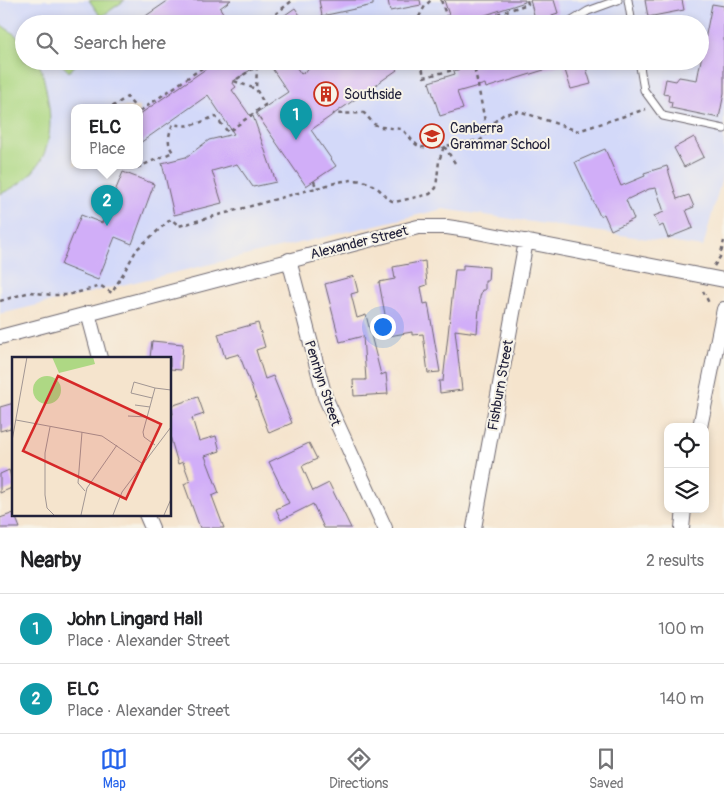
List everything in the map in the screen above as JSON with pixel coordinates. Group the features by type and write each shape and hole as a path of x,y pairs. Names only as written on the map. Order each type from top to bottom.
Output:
{"street":[{"name":"Alexander Street","path":"0,336 418,227 447,227 697,272 724,280"},
{"name":"Fishburn Street","path":"474,528 526,241"},
{"name":"Penrhyn Street","path":"288,260 325,397 385,528"},
{"path":"701,423 724,308"},
{"path":"88,313 100,357"},
{"path":"682,528 684,513"},
{"path":"147,516 152,528"}],"lane":[{"path":"582,15 618,0"},
{"path":"628,0 630,15"},
{"path":"641,70 644,90 663,116 724,129"}],"path":[{"path":"274,15 293,0"},
{"path":"420,15 431,0"},
{"path":"441,0 446,15"},
{"path":"497,15 528,4 526,0"},
{"path":"143,109 199,70"},
{"path":"251,70 234,82 256,89"},
{"path":"143,165 173,152 170,149 168,133 173,124 184,127 198,125 216,116 228,132 265,105 256,89 257,70"},
{"path":"423,70 424,76 447,70"},
{"path":"475,70 487,132"},
{"path":"116,104 127,97 133,104"},
{"path":"334,114 364,113 374,124 381,127 402,129 414,145 420,148 480,140 494,122 504,114 519,111 578,131 626,114 656,107"},
{"path":"444,146 455,163"},
{"path":"112,293 137,250 170,219 179,226 357,178 371,184 390,201 395,202 430,194 436,188 439,161 444,146"},
{"path":"314,181 316,188"},
{"path":"708,313 710,303 705,292 694,287 697,272 714,266 720,257 724,241"},
{"path":"0,301 30,292 68,295 101,286 112,293"},
{"path":"102,296 119,293"}],"shaded area":[{"name":"Canberra Grammar School","path":"0,0 724,0 724,170 703,247 443,209 0,314"}],"green space":[{"path":"89,0 125,0 104,15 100,15"},
{"path":"0,24 15,35 15,70 41,70 47,95 50,127 44,155 37,166 28,177 0,194"}],"building":[{"path":"169,0 231,0 220,8 224,15 147,15"},
{"path":"319,0 373,0 373,5 322,15"},
{"path":"388,0 420,0 421,5 390,11"},
{"path":"444,0 525,0 525,2 485,15 449,15"},
{"path":"530,0 554,0 558,13 534,15"},
{"path":"645,0 682,0 684,10 648,15"},
{"path":"712,4 724,6 724,93 719,118 671,108 672,102 668,101 669,95 663,94 666,79 676,81 679,77 697,80 699,70 709,70 709,19"},
{"path":"295,8 300,15 285,15"},
{"path":"204,70 250,70 232,82 236,87 232,90 251,117 253,116 276,182 253,187 237,164 212,171 222,203 174,215 162,163 186,157 209,140 234,134 208,95 143,141 143,112"},
{"path":"273,70 298,70 301,74 307,70 397,70 311,130 336,166 306,186 256,113 288,92"},
{"path":"454,70 544,70 486,88 485,84 457,92 463,109 440,116 429,82 455,74"},
{"path":"565,70 587,70 591,84 571,89"},
{"path":"694,137 704,157 684,167 674,148"},
{"path":"605,149 621,186 645,176 644,173 667,166 677,199 689,195 694,207 686,210 693,228 668,238 663,225 659,227 654,216 664,212 656,188 649,189 626,200 634,219 611,230 604,214 600,216 575,162"},
{"path":"123,172 154,184 132,244 115,237 98,280 61,265 81,215 102,223"},
{"path":"425,261 427,285 421,287 424,304 428,303 440,372 428,373 423,334 412,335 412,332 389,336 379,282 395,279 393,267"},
{"path":"463,265 489,267 488,281 485,281 485,290 482,290 480,297 477,333 455,330 462,390 440,393 439,381 443,381 455,270 463,270"},
{"path":"354,276 358,292 351,294 357,318 366,315 381,375 386,373 388,394 354,396 353,380 366,380 363,336 340,342 325,284"},
{"path":"258,323 265,347 256,350 265,379 273,376 292,423 269,433 239,354 225,358 218,334"},
{"path":"152,341 183,344 181,370 171,369 171,357 150,357"},
{"path":"198,397 204,414 192,418 199,441 216,436 220,451 205,456 219,493 212,496 224,528 200,528 184,484 190,481 183,462 178,464 171,440 171,415 173,414 171,406"},
{"path":"12,404 12,428 0,431 0,407"},
{"path":"309,443 317,459 302,466 313,491 329,483 351,528 324,528 313,504 281,520 276,509 289,503 269,462"},
{"path":"9,470 12,488 0,493 0,474"},
{"path":"12,514 12,516 15,516 20,528 0,528 0,518"}],"place":[{"name":"Southside","path":"326,94"},
{"name":"Canberra Grammar School","path":"432,136"},
{"name":"John Lingard Hall","path":"296,140"},
{"name":"ELC","path":"107,226"}]}
